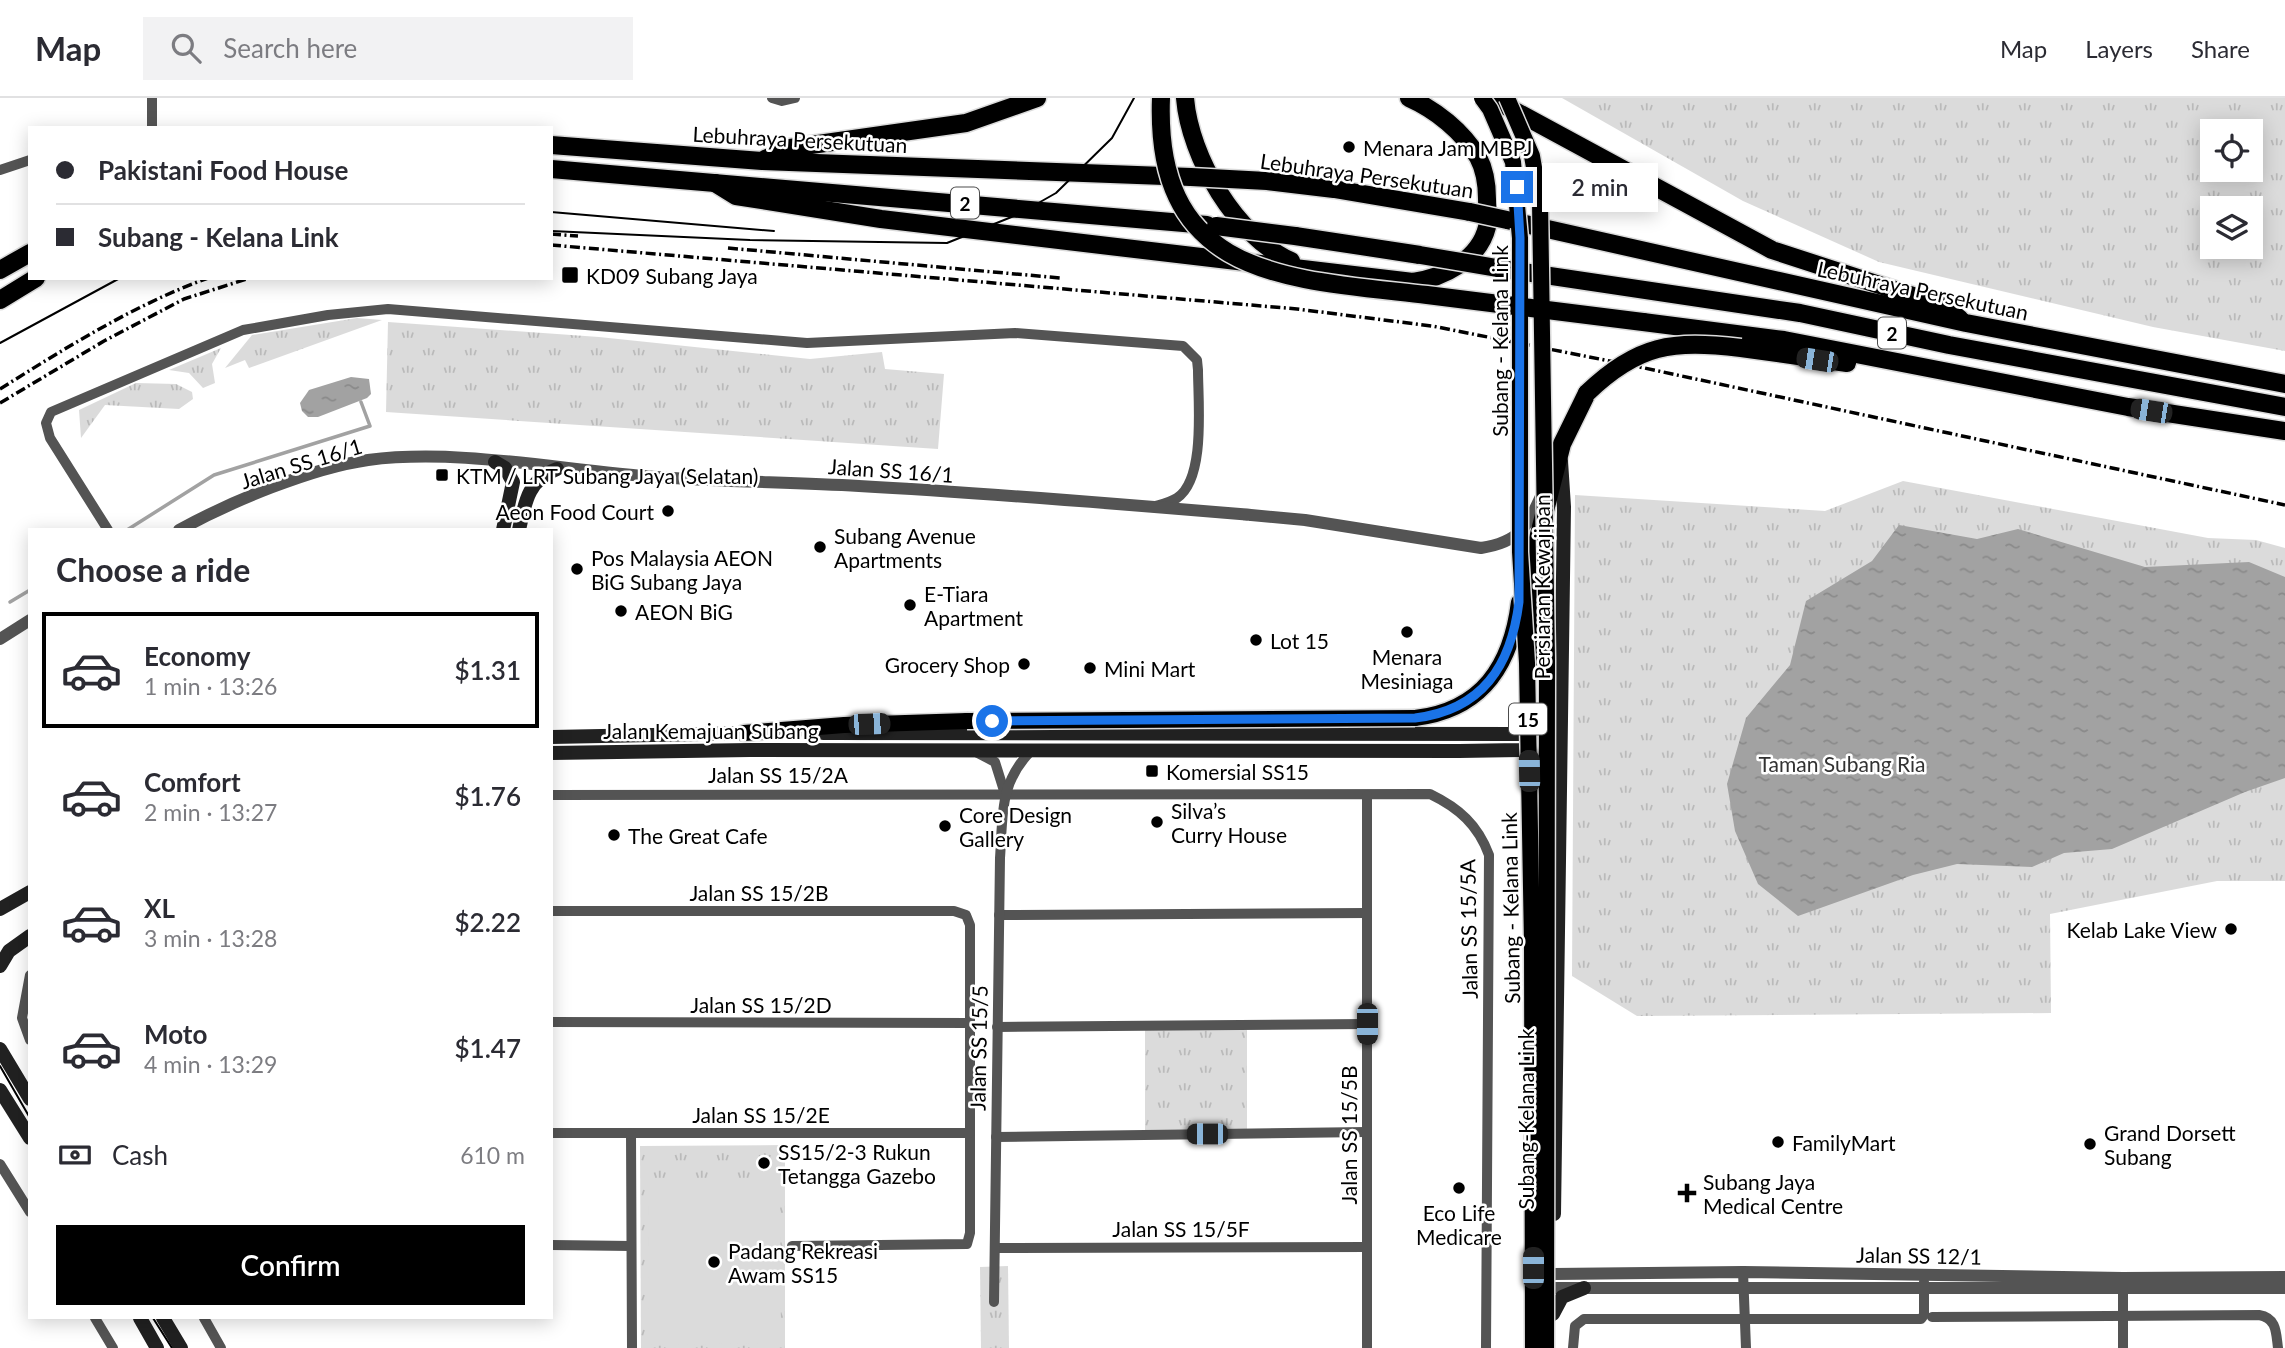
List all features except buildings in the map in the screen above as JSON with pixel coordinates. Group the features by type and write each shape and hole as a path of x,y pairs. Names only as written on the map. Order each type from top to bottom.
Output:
{"highway":[{"path":"762,161 790,148 966,123 1037,98"},
{"path":"1161,98 1160,138 1168,178 1186,213 1204,235 1242,261 1298,280 1784,340 2128,407 2285,431"},
{"path":"1185,98 1191,134 1199,154 1229,206 1247,230 1281,257 1298,264 1332,271"},
{"path":"715,183 736,196 881,219 1413,282 1435,279 1454,269 1479,242 1487,227 1487,185 1479,159 1447,122 1409,98"},
{"path":"1491,98 1772,250 1944,306 1966,323"},
{"name":"Lebuhraya Persekutuan","path":"553,145 762,161 1267,181 1334,189 1470,212 1966,323 2285,384"},
{"name":"2","path":"553,169 1216,226 1295,236 1800,313 1949,345 2285,407"},
{"path":"0,270 28,254"},
{"path":"0,300 33,280"},
{"path":"1527,734 1533,622 1533,558 1569,426 1587,393 1613,368 1647,352 1691,344 1741,348 1843,363 1874,359"}],"main road":[{"name":"Subang - Kelana Link","path":"1482,98 1502,134 1513,162 1520,238 1520,552 1527,663 1531,851 1529,1348"},
{"name":"Subang-Kelana Link","path":"1507,98 1532,156 1540,202 1547,660 1546,1348"},
{"name":"Persiaran Kewajipan","path":"1553,1348 1564,507 1560,456"},
{"path":"495,462 505,468 513,482 503,528"},
{"path":"520,528 531,487 544,474 557,469"},
{"path":"744,733 844,725 967,721 1435,716 1474,697 1501,664 1516,623 1520,552"},
{"path":"1390,705 1390,734"},
{"name":"Jalan Kemajuan Subang","path":"553,737 744,733 1527,734 1526,748 1481,751 553,753"},
{"path":"1527,734 1549,748 1559,772"},
{"path":"1527,734 1534,786 1529,1348"},
{"path":"1481,751 1520,763 1534,786"},
{"path":"0,909 28,893"},
{"path":"0,946 28,935"},
{"path":"0,966 9,951 28,936"},
{"path":"0,1043 3,1055 28,1096"},
{"path":"0,1090 28,1135"},
{"path":"1528,1277 1553,1281"},
{"path":"1553,1314 1562,1297 1584,1288"},
{"path":"141,1319 157,1348"},
{"path":"164,1319 181,1348"}],"street":[{"path":"152,98 152,126"},
{"path":"772,98 782,101 795,98"},
{"path":"0,170 28,161"},
{"path":"106,528 50,438 46,424 51,412 243,330 388,309 807,343 1015,333 1184,346 1197,360 1198,370 1195,470 1188,486 1177,498 1154,507"},
{"name":"Jalan SS 16/1","path":"183,528 212,512 275,488 366,461 397,458 495,462 557,469 1154,507 1305,520 1481,548 1504,544 1521,534 1560,456"},
{"path":"0,639 28,621"},
{"name":"Jalan SS 15/5","path":"1004,794 1012,773 1031,751"},
{"name":"Jalan SS 15/5","path":"975,752 995,762 1004,794 999,915 994,1302"},
{"name":"Jalan SS 15/2A","path":"553,794 1004,794"},
{"name":"Jalan SS 15/5A","path":"1004,794 1430,794 1455,806 1481,834 1489,855 1486,1348"},
{"name":"Jalan SS 15/5B","path":"1367,795 1367,1348"},
{"name":"Jalan SS 15/2B","path":"553,911 954,911 965,915 970,925 970,1023"},
{"path":"999,915 1367,913"},
{"path":"28,986 22,1018 28,1034"},
{"name":"Jalan SS 15/2D","path":"553,1022 970,1023"},
{"path":"792,1245 967,1244 970,1023"},
{"path":"997,1027 1367,1024"},
{"path":"996,1137 1367,1132"},
{"name":"Jalan SS 15/2E","path":"553,1133 970,1133"},
{"path":"631,1133 632,1348"},
{"path":"0,1164 28,1209"},
{"path":"553,1245 631,1246"},
{"name":"Jalan SS 15/5F","path":"995,1248 1367,1247"},
{"path":"1743,1272 1746,1348"},
{"name":"Jalan SS 12/1","path":"1553,1281 1743,1272 1924,1281 2285,1288"},
{"name":"Jalan SS 12/1","path":"2123,1283 2285,1276"},
{"name":"Jalan SS 12/1","path":"1553,1281 1584,1288 1743,1287 1924,1281"},
{"path":"1567,1348 1568,1327 1572,1318 1581,1313 1743,1315 1759,1321 1921,1320 1924,1315 1924,1281"},
{"path":"2123,1283 2123,1348"},
{"path":"1573,1348 1575,1326 1584,1319 1743,1315"},
{"path":"1739,1348 1743,1315"},
{"path":"1932,1317 2259,1315 2271,1320 2275,1327 2278,1348"},
{"path":"96,1319 113,1348"},
{"path":"205,1319 221,1348"}],"green space":[{"path":"1562,98 2285,98 2285,351 2153,327 1879,262 1743,201"},
{"path":"357,318 382,320 249,368 245,360 225,368 252,335"},
{"path":"388,322 599,337 810,359 882,352 885,369 944,374 938,449 386,412"},
{"path":"221,348 212,364 215,383 203,388 189,373 169,370"},
{"path":"136,383 176,384 192,392 193,399 179,409 105,405 81,438 79,410"},
{"name":"Taman Subang Ria","path":"1903,481 2208,538 2256,540 2285,548 2285,881 2217,881 2050,914 2051,1013 1637,1016 1572,976 1575,495 1825,511"},
{"path":"1247,1028 1247,1129 1145,1130 1145,1029"},
{"name":"Padang Rekreasi Awam SS15","path":"785,1145 785,1348 641,1348 640,1146"},
{"name":"Padang Rekreasi Awam SS15","path":"649,1180 780,1180 781,1343 648,1345"},
{"path":"1008,1266 1009,1348 981,1348 980,1267"}],"water":[{"path":"351,377 369,379 371,394 367,398 318,417 308,417 302,411 300,403 309,390"},
{"path":"1899,525 1977,539 2018,529 2145,567 2249,562 2285,577 2285,778 2245,792 2112,849 2064,853 2032,867 1957,864 1913,875 1798,916 1758,884 1735,831 1727,784 1746,718 1790,665 1806,601 1872,561"}],"waterway":[{"path":"130,528 214,475 370,426 361,402"},
{"path":"10,602 28,591"}],"tram line":[{"path":"553,231 750,240 947,243 1019,214 1056,193 1112,138 1134,98"},
{"path":"553,212 774,231"},
{"path":"0,343 116,280"},
{"path":"0,1066 28,1115"},
{"path":"154,1319 172,1348"}],"railway":[{"path":"553,234 578,236"},
{"path":"553,245 1297,309 1432,326 1635,366 2285,505"},
{"path":"728,248 1060,278"},
{"path":"0,389 127,314 203,280"},
{"path":"0,403 104,341 184,299 244,280"}],"place":[{"name":"Menara Jam MBPJ","path":"1349,147"},
{"name":"KD09 Subang Jaya","path":"570,275"},
{"name":"KTM / LRT Subang Jaya (Selatan)","path":"442,475"},
{"name":"Aeon Food Court","path":"668,511"},
{"name":"Subang Avenue Apartments","path":"820,547"},
{"name":"Pos Malaysia AEON BiG Subang Jaya","path":"577,569"},
{"name":"E-Tiara Apartment","path":"910,605"},
{"name":"AEON BiG","path":"621,611"},
{"name":"Menara Mesiniaga","path":"1407,632"},
{"name":"Lot 15","path":"1256,640"},
{"name":"Grocery Shop","path":"1024,664"},
{"name":"Mini Mart","path":"1090,668"},
{"name":"Komersial SS15","path":"1152,771"},
{"name":"Silva’s Curry House","path":"1157,822"},
{"name":"Core Design Gallery","path":"945,826"},
{"name":"The Great Cafe","path":"614,835"},
{"name":"Kelab Lake View","path":"2231,929"},
{"name":"FamilyMart","path":"1778,1142"},
{"name":"Grand Dorsett Subang","path":"2090,1144"},
{"name":"SS15/2-3 Rukun Tetangga Gazebo","path":"764,1163"},
{"name":"Eco Life Medicare","path":"1459,1188"},
{"name":"Subang Jaya Medical Centre","path":"1687,1193"},
{"name":"Padang Rekreasi Awam SS15","path":"714,1262"}],"route":[{"path":"992,721 1415,718 1451,711 1480,692 1501,664 1512,640 1519,602 1520,238 1517,187"}]}
